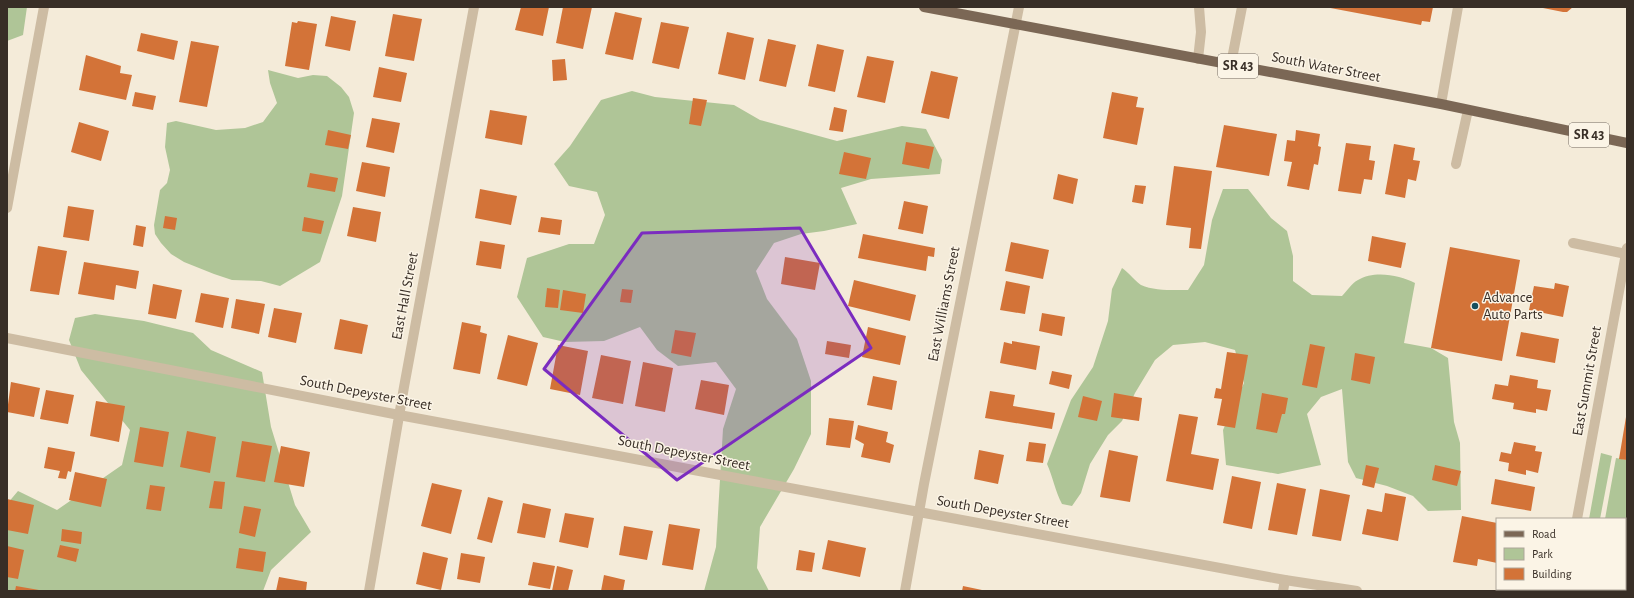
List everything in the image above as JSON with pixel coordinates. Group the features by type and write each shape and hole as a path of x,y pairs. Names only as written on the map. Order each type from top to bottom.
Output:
{"main road":[{"name":"South Water Street","path":"924,7 1441,104 1627,144"}],"street":[{"path":"7,206 44,7"},
{"name":"East Hall Street","path":"369,591 399,414 474,7"},
{"name":"East Williams Street","path":"905,591 918,512 1019,7"},
{"path":"1198,59 1201,32 1199,7"},
{"path":"1231,64 1242,7"},
{"path":"1441,104 1458,7"},
{"path":"1456,164 1468,110"},
{"path":"1573,243 1626,251"},
{"name":"East Summit Street","path":"1577,518 1626,251"},
{"name":"South Depeyster Street","path":"7,338 918,512 1285,580 1357,591"},
{"path":"1283,591 1285,580"}],"highlighted area":[{"path":"800,228 871,348 677,480 544,369 642,233"}],"green space":[{"path":"7,7 27,7 23,35 7,41"},
{"path":"268,70 298,78 313,75 327,76 341,87 349,97 354,113 342,196 320,262 280,286 261,281 232,280 184,262 171,254 161,243 155,234 154,225 160,190 167,183 170,170 165,147 167,123 176,121 216,130 245,128 263,122 277,103 270,83"},
{"path":"632,91 655,97 734,105 760,120 837,141 902,126 926,129 942,160 940,174 871,179 841,188 857,224 801,234 774,243 756,271 767,299 797,339 811,381 811,434 794,469 760,527 757,568 769,591 704,591 716,547 723,429 736,389 716,362 678,366 657,350 640,327 604,341 565,342 543,337 517,297 527,258 569,244 594,244 605,215 597,192 569,186 554,164 570,146 601,100"},
{"path":"1223,189 1248,189 1271,218 1287,231 1293,256 1293,281 1312,295 1342,296 1356,281 1364,277 1379,274 1395,276 1415,283 1404,343 1431,348 1448,358 1454,422 1460,443 1461,510 1428,511 1413,496 1387,486 1356,478 1348,462 1342,389 1321,397 1307,414 1321,465 1278,474 1226,465 1223,430 1244,383 1235,350 1205,342 1173,345 1155,360 1135,393 1122,421 1108,435 1090,464 1081,493 1072,506 1062,504 1047,464 1071,400 1093,367 1108,321 1112,289 1122,268 1139,284 1146,287 1164,290 1188,290 1204,265 1212,220"},
{"path":"95,314 144,321 193,333 211,350 262,372 271,427 295,505 311,532 271,570 263,591 7,591 7,504 18,491 57,510 122,465 130,430 81,370 69,340 75,318"},
{"path":"1601,453 1612,456 1600,518 1589,518"},
{"path":"1616,458 1627,460 1627,591 1590,591 1626,590 1626,518 1605,518"}],"building":[{"path":"521,7 549,7 543,36 515,30"},
{"path":"563,7 592,7 583,49 556,43"},
{"path":"1325,7 1433,7 1430,22 1422,21 1421,25"},
{"path":"1538,7 1573,7 1567,12 1563,12"},
{"path":"615,12 642,18 633,60 605,54"},
{"path":"393,14 422,19 414,61 385,56"},
{"path":"331,16 356,21 350,51 325,46"},
{"path":"298,21 317,24 309,70 285,66 292,22 297,23"},
{"path":"661,22 689,27 679,69 652,63"},
{"path":"727,32 754,38 745,80 718,74"},
{"path":"141,33 178,41 174,60 137,51"},
{"path":"768,39 796,45 786,87 759,81"},
{"path":"191,41 219,46 207,107 179,102"},
{"path":"817,44 844,50 835,92 808,86"},
{"path":"86,55 121,66 120,73 132,75 126,100 79,90"},
{"path":"867,56 894,61 885,103 857,97"},
{"path":"565,59 567,80 553,81 552,60"},
{"path":"379,67 407,73 401,102 373,97"},
{"path":"931,71 958,77 949,119 921,113"},
{"path":"135,92 156,96 153,110 132,106"},
{"path":"1112,92 1138,97 1136,107 1144,108 1137,145 1103,138"},
{"path":"693,98 707,100 701,126 689,124"},
{"path":"834,107 847,110 843,132 829,130"},
{"path":"490,110 527,116 522,145 485,138"},
{"path":"372,118 400,123 394,153 366,147"},
{"path":"79,122 109,131 101,161 71,152"},
{"path":"1224,125 1277,134 1269,176 1216,167"},
{"path":"328,130 351,135 348,149 325,145"},
{"path":"1296,130 1320,134 1318,146 1321,147 1318,165 1314,164 1309,190 1287,186 1292,162 1284,161 1287,140 1295,141"},
{"path":"906,142 934,147 929,169 902,164"},
{"path":"1346,143 1371,146 1369,160 1375,161 1372,180 1364,179 1361,194 1338,191"},
{"path":"1394,144 1415,148 1413,160 1420,161 1416,181 1408,179 1405,198 1385,194"},
{"path":"844,152 871,158 866,179 839,174"},
{"path":"362,162 390,167 385,197 356,191"},
{"path":"1174,166 1212,171 1201,249 1189,248 1191,228 1166,225"},
{"path":"310,173 338,178 335,192 307,187"},
{"path":"1058,174 1078,179 1073,204 1053,199"},
{"path":"1135,185 1146,186 1143,204 1132,202"},
{"path":"480,189 517,196 511,225 475,218"},
{"path":"904,201 928,206 923,234 898,229"},
{"path":"68,206 94,210 89,241 63,237"},
{"path":"353,207 381,212 376,242 347,236"},
{"path":"165,216 177,218 175,230 163,228"},
{"path":"304,217 324,221 321,234 302,231"},
{"path":"541,217 562,220 560,235 538,232"},
{"path":"136,225 146,227 143,247 133,245"},
{"path":"863,234 935,248 934,257 928,256 926,271 858,258"},
{"path":"1372,236 1406,243 1401,268 1368,261"},
{"path":"480,241 505,245 501,269 476,265"},
{"path":"1011,242 1049,250 1043,279 1005,271"},
{"path":"38,246 67,251 59,295 30,291"},
{"name":"Advance Auto Parts","path":"1450,247 1520,260 1502,361 1431,348"},
{"path":"785,257 820,263 815,290 781,284"},
{"path":"84,262 139,271 136,289 116,285 114,300 78,294"},
{"path":"854,280 916,295 910,321 848,306"},
{"path":"1006,281 1030,286 1025,314 1000,310"},
{"path":"1555,283 1569,286 1563,317 1529,310 1534,286 1554,289"},
{"path":"153,284 182,290 176,319 148,314"},
{"path":"547,288 560,290 558,308 545,307"},
{"path":"622,289 633,290 631,303 620,302"},
{"path":"563,290 586,294 583,313 560,310"},
{"path":"201,293 229,298 223,328 195,322"},
{"path":"236,299 265,304 259,334 231,328"},
{"path":"274,308 302,313 296,343 268,337"},
{"path":"1042,313 1065,317 1062,336 1039,331"},
{"path":"340,319 368,325 362,354 334,349"},
{"path":"462,322 481,326 480,332 487,334 480,374 453,369"},
{"path":"868,327 906,336 900,365 862,357"},
{"path":"675,330 696,333 691,357 671,353"},
{"path":"1521,332 1559,339 1555,363 1516,356"},
{"path":"508,335 538,343 527,386 497,379"},
{"path":"827,341 851,345 849,358 825,354"},
{"path":"1012,341 1040,346 1036,370 1000,363 1004,342 1012,344"},
{"path":"1310,344 1325,347 1317,388 1302,385"},
{"path":"558,345 588,351 580,395 550,389"},
{"path":"1227,352 1248,355 1235,428 1217,425 1222,399 1214,398 1216,388 1221,389"},
{"path":"1355,353 1375,357 1370,384 1351,380"},
{"path":"601,355 631,361 623,404 592,398"},
{"path":"643,362 673,368 665,412 635,406"},
{"path":"1052,371 1072,375 1069,389 1049,384"},
{"path":"1510,375 1538,380 1537,388 1551,390 1547,411 1536,409 1536,413 1513,409 1514,403 1492,399 1495,384 1508,386"},
{"path":"873,376 897,381 892,410 867,405"},
{"path":"701,380 729,385 724,415 695,409"},
{"path":"11,382 40,388 34,417 7,412"},
{"path":"46,390 74,395 68,424 40,419"},
{"path":"990,391 1015,395 1013,406 1055,413 1052,429 985,418"},
{"path":"1114,393 1142,398 1139,421 1111,417"},
{"path":"1262,393 1288,398 1285,414 1282,414 1277,433 1256,429"},
{"path":"1083,396 1102,401 1097,421 1078,417"},
{"path":"96,401 125,406 119,442 90,436"},
{"path":"1179,414 1198,417 1191,454 1219,459 1213,490 1166,481"},
{"path":"1627,417 1627,460 1619,459"},
{"path":"829,418 854,421 850,448 826,445"},
{"path":"858,425 888,432 886,442 894,445 890,463 861,457 864,444 855,439"},
{"path":"140,427 169,432 163,467 134,462"},
{"path":"187,431 216,437 210,473 180,467"},
{"path":"242,441 272,446 265,482 236,477"},
{"path":"1029,442 1046,444 1043,463 1026,461"},
{"path":"1514,442 1536,446 1535,451 1542,452 1538,473 1526,470 1526,475 1508,471 1509,463 1499,461 1501,452 1511,454"},
{"path":"281,446 310,452 304,487 274,482"},
{"path":"48,447 75,452 71,472 68,471 66,479 58,478 60,471 44,468"},
{"path":"979,450 1004,455 998,484 974,479"},
{"path":"1109,450 1138,456 1130,502 1100,497"},
{"path":"1366,465 1379,468 1374,488 1362,485"},
{"path":"1435,465 1461,471 1457,486 1432,480"},
{"path":"75,472 107,479 101,507 69,500"},
{"path":"1232,476 1261,482 1252,529 1223,523"},
{"path":"1495,479 1535,487 1531,511 1491,504"},
{"path":"214,481 225,482 222,509 209,508"},
{"path":"432,483 462,490 451,534 421,526"},
{"path":"1277,483 1306,489 1297,535 1268,530"},
{"path":"150,485 165,487 161,511 146,509"},
{"path":"1320,489 1350,495 1341,541 1312,536"},
{"path":"1385,493 1406,497 1398,541 1362,534 1367,509 1382,512"},
{"path":"488,497 503,501 492,543 477,539"},
{"path":"7,499 34,505 28,534 7,530"},
{"path":"523,503 551,509 545,538 517,533"},
{"path":"244,506 261,509 255,537 239,533"},
{"path":"565,513 594,518 588,548 559,542"},
{"path":"1462,516 1496,523 1496,563 1478,559 1477,566 1453,562"},
{"path":"669,524 700,529 693,570 662,565"},
{"path":"624,526 653,531 647,560 619,555"},
{"path":"62,529 82,532 81,544 61,541"},
{"path":"828,540 866,548 860,577 822,569"},
{"path":"60,545 79,549 76,562 57,557"},
{"path":"7,546 24,550 18,579 7,577"},
{"path":"239,548 266,552 263,572 236,568"},
{"path":"799,550 815,553 812,572 796,570"},
{"path":"423,552 448,558 441,590 416,584"},
{"path":"461,553 485,557 480,583 457,579"},
{"path":"533,562 555,566 550,589 528,585"},
{"path":"557,566 573,570 568,591 552,591"},
{"path":"1627,568 1627,591 1599,591 1626,590"},
{"path":"604,575 625,580 623,591 601,591"},
{"path":"279,577 307,582 306,591 276,591"},
{"path":"16,586 39,590 39,591 15,591"},
{"path":"963,586 982,590 982,591 962,591"}],"place":[{"name":"Advance Auto Parts","path":"1475,306"}]}
